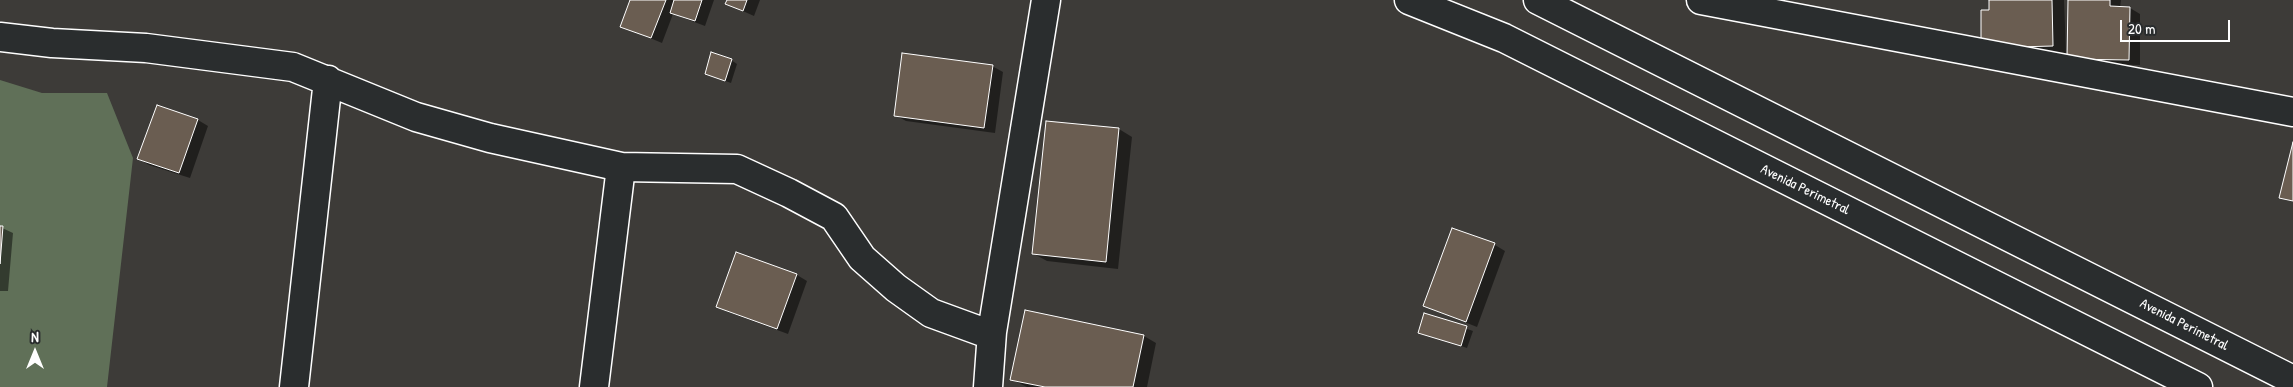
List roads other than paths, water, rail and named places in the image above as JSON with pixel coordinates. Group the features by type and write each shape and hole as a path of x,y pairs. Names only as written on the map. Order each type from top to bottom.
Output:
{"street":[{"path":"988,387 992,332 1046,0"},
{"name":"Avenida Perimetral","path":"1409,0 1504,38 2198,387"},
{"name":"Avenida Perimetral","path":"1538,0 2293,380"},
{"path":"1701,0 2293,112"},
{"path":"0,36 52,43 146,48 244,59 292,67 416,117 490,138 622,167 737,169 789,193 834,217 862,258 896,288 931,313 982,332 992,332"},
{"path":"294,387 328,80"},
{"path":"594,387 622,167"}]}
